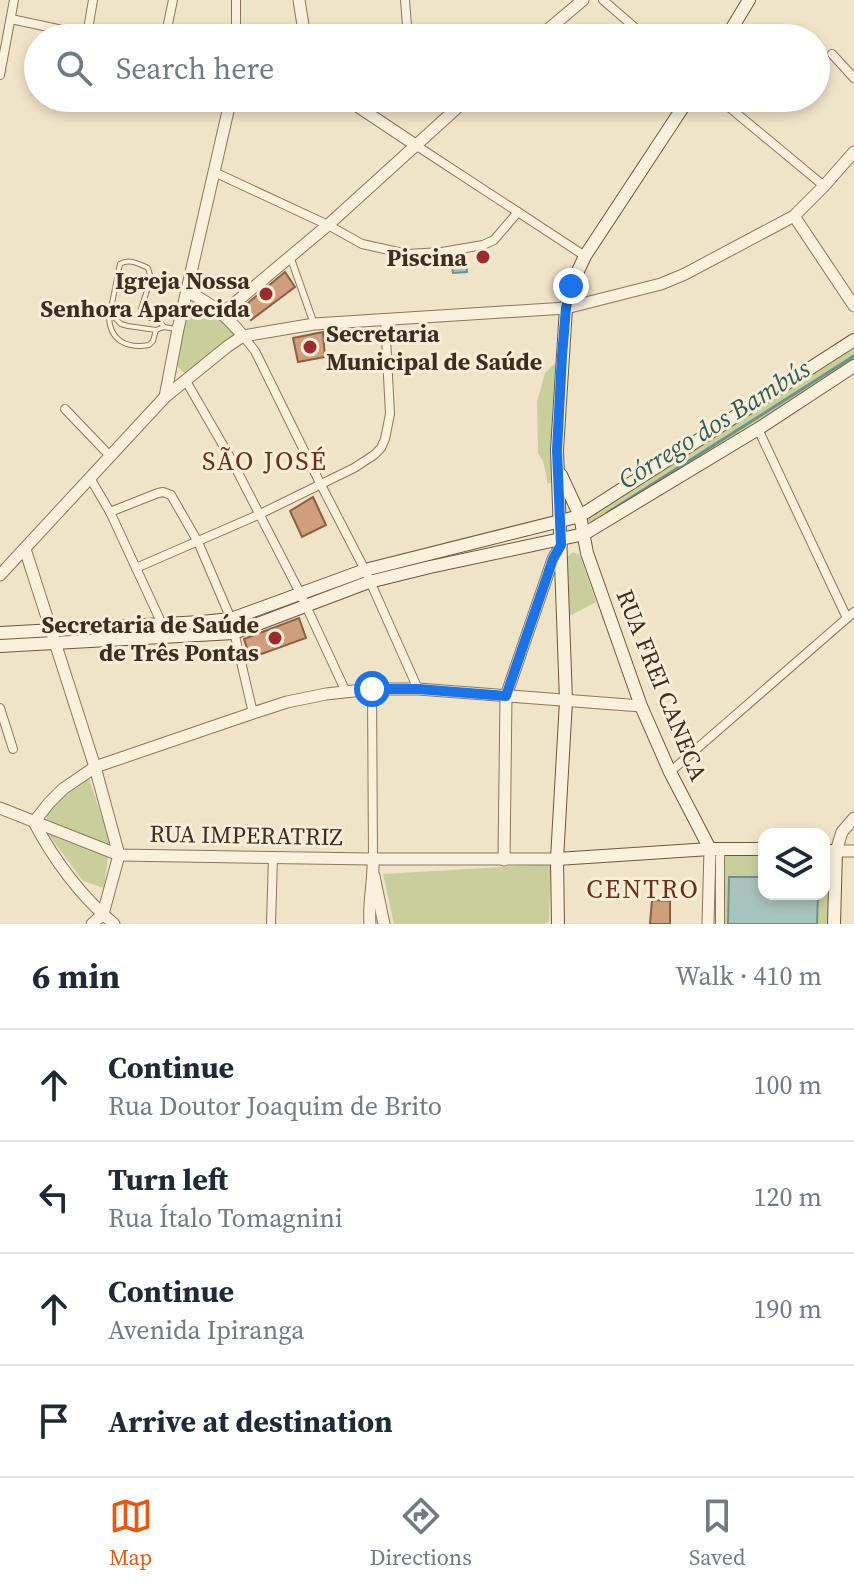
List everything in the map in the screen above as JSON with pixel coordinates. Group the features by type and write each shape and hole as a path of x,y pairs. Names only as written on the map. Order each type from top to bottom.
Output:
{"main road":[{"path":"734,24 749,0"},
{"path":"558,924 557,859 566,701 558,468 566,308 571,286 585,256 680,112"},
{"path":"0,633 54,637 234,633 303,600 367,576 580,516 854,340"},
{"path":"367,576 559,550 758,429 854,366"},
{"name":"RUA FREI CANECA","path":"558,468 580,516 587,553 641,706 670,772 716,848"},
{"path":"0,646 162,624 231,619 303,600"},
{"path":"557,859 716,848 758,849"},
{"path":"830,851 834,924"}],"street":[{"path":"0,75 14,0"},
{"path":"89,24 93,0"},
{"path":"168,24 173,0"},
{"path":"236,0 236,24"},
{"path":"299,0 303,24"},
{"path":"405,0 407,24"},
{"path":"555,24 583,0"},
{"path":"603,0 631,24"},
{"path":"11,19 35,24"},
{"path":"832,54 854,78"},
{"path":"165,397 228,112"},
{"path":"366,112 585,256"},
{"path":"223,313 328,225 452,112"},
{"path":"735,112 824,186"},
{"path":"0,575 165,397 243,336 314,324 566,308 661,284 794,216 854,152"},
{"path":"214,172 362,244 407,254 483,245 494,240 518,212"},
{"path":"794,216 854,306"},
{"path":"290,256 314,324"},
{"path":"188,292 223,313 255,351 367,576 418,689"},
{"path":"136,568 258,515 354,468 381,448 390,414 385,319"},
{"path":"172,365 186,381 231,459 346,692"},
{"path":"65,409 111,457"},
{"path":"670,772 850,615 758,429"},
{"path":"90,478 110,512 162,624"},
{"path":"110,512 158,493 171,495 198,542 231,619 253,713"},
{"path":"25,549 95,767 119,855 103,914 92,924"},
{"path":"504,860 506,696 559,550"},
{"path":"34,822 63,789 95,767 287,702 372,689 418,689 641,706"},
{"path":"370,924 369,896 373,872 372,689"},
{"path":"0,708 13,749"},
{"path":"0,808 119,855"},
{"path":"830,851 854,818"},
{"path":"34,822 46,845 67,873 114,924"},
{"path":"708,924 716,848"},
{"path":"716,848 720,858 720,924"},
{"path":"830,851 854,851"},
{"name":"RUA IMPERATRIZ","path":"119,855 557,859"},
{"path":"271,924 273,857"},
{"path":"373,872 384,924"}],"lane":[{"path":"156,330 149,345 137,347 112,334 110,313 120,264 125,261 148,268 151,273 142,314 164,327"},
{"path":"110,313 121,324 156,330 164,327 178,329"}],"green space":[{"path":"190,298 203,303 238,335 187,376 175,364"},
{"path":"854,347 854,361 591,527 586,517"},
{"path":"562,356 554,471 552,482 548,484 538,453 537,402 545,373"},
{"path":"573,552 580,555 596,602 566,618 565,559"},
{"path":"88,776 110,841 104,888 83,881 46,831 48,808"},
{"path":"726,852 758,854 758,900 828,900 828,924 723,924 721,859"},
{"path":"551,864 549,922 543,924 394,924 383,874"}],"water":[{"path":"466,255 467,272 453,273 451,256"},
{"path":"729,877 758,877 758,900 818,900 817,924 728,924"}],"building":[{"name":"Igreja Nossa Senhora Aparecida","path":"285,272 295,287 251,320 242,308"},
{"name":"Secretaria Municipal de Saúde","path":"323,332 325,357 298,362 293,338"},
{"path":"313,497 326,525 302,537 290,511"},
{"name":"Secretaria de Saúde de Três Pontas","path":"299,618 306,638 250,658 244,639"},
{"path":"652,900 670,901 670,924 650,924"}],"waterway":[{"name":"Córrego dos Bambús","path":"607,513 854,356"}],"place":[{"name":"Piscina","path":"483,257"},
{"name":"Igreja Nossa Senhora Aparecida","path":"266,294"},
{"name":"Secretaria Municipal de Saúde","path":"310,347"},
{"name":"Secretaria de Saúde de Três Pontas","path":"275,638"}],"district":[{"name":"SÃO JOSÉ","path":"265,461"},
{"name":"CENTRO","path":"643,889"}],"route":[{"path":"372,689 506,696 553,559 561,545 557,450 566,308 571,286"}]}
